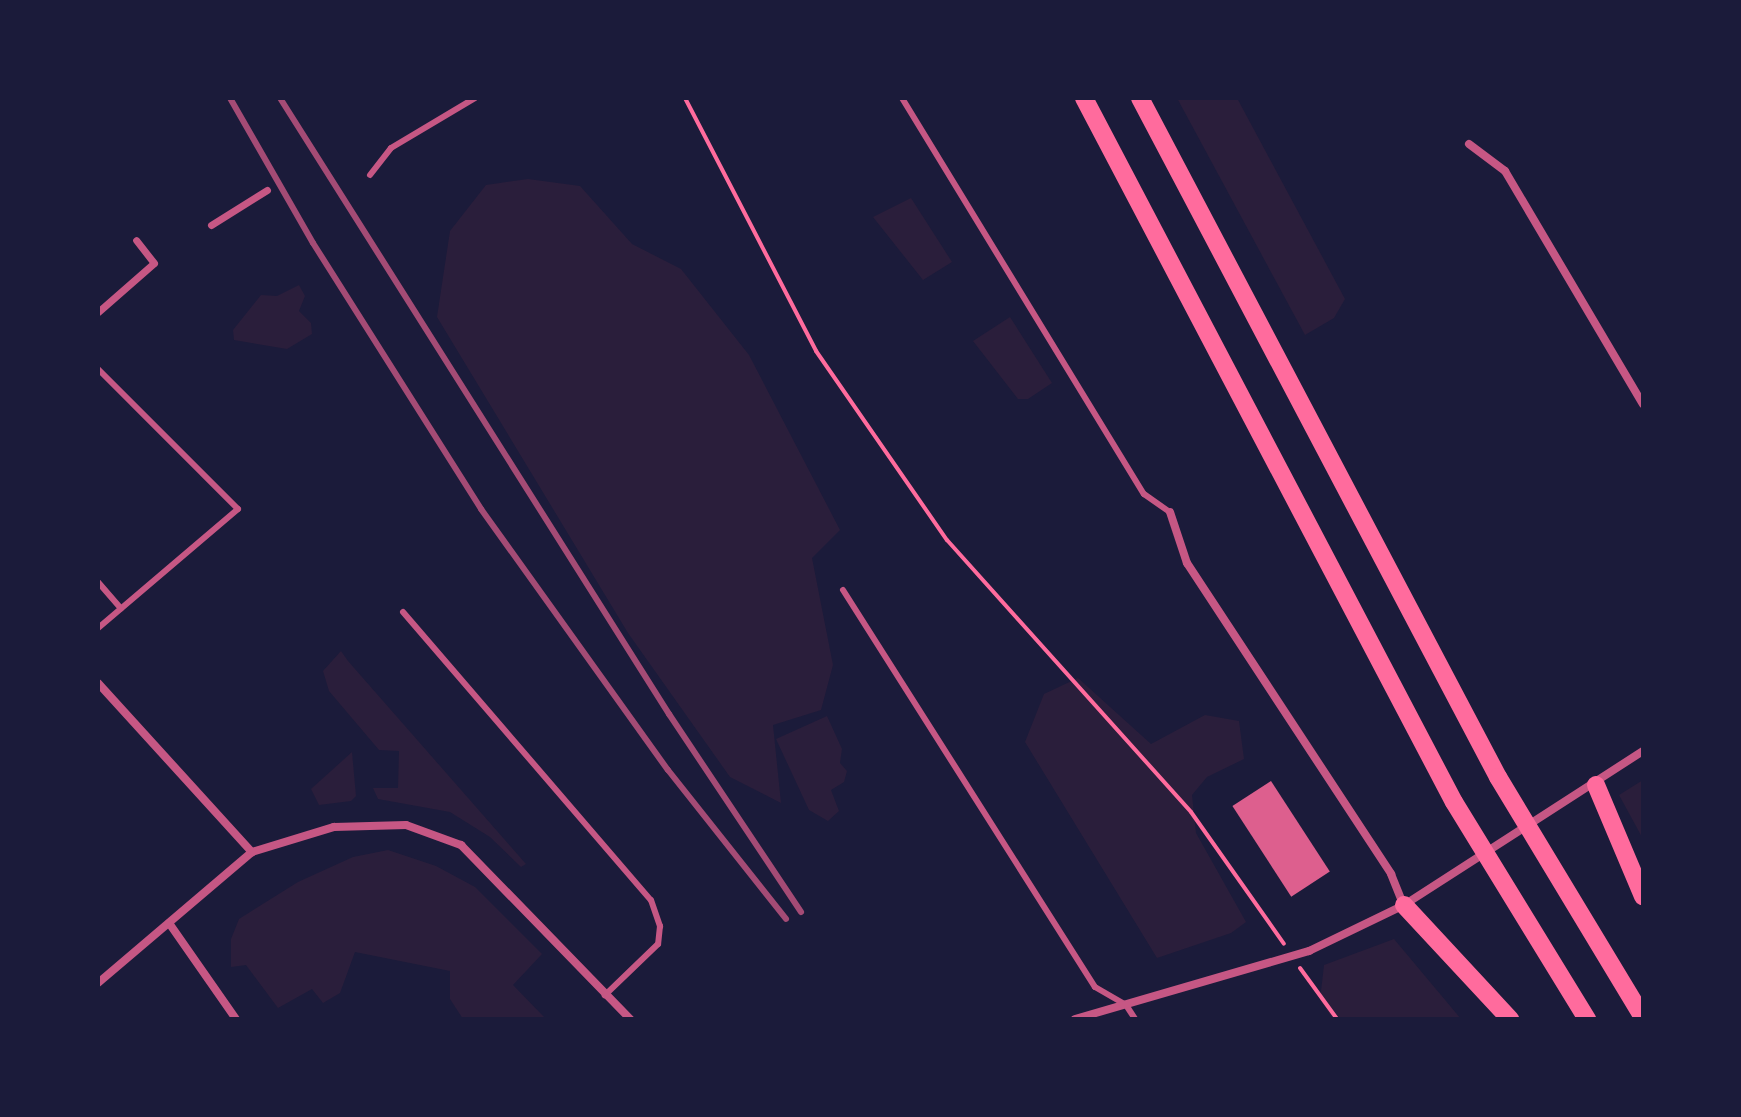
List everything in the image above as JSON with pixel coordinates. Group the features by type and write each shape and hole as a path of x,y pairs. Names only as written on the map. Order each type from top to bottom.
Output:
{"main road":[{"path":"1084,98 1454,802 1587,1019"},
{"path":"1140,98 1498,777 1643,1017"},
{"path":"1596,785 1643,896"},
{"path":"1404,905 1510,1019"}],"street":[{"path":"1469,144 1505,171 1643,404"},
{"path":"211,225 267,190"},
{"path":"98,312 154,263 136,240"},
{"path":"1170,512 1187,563 1391,874 1404,905"},
{"path":"98,683 252,852"},
{"path":"1075,1019 1293,958 1404,905 1596,785 1643,751"},
{"path":"98,983 252,852 334,827 406,825 437,833 461,845 506,885 630,1019"},
{"path":"169,923 236,1019"}],"lane":[{"path":"370,175 391,148 475,98"},
{"path":"902,98 1144,494 1170,512"},
{"path":"98,369 238,509 98,628"},
{"path":"98,582 121,608"},
{"path":"843,590 1095,987 1126,1005 1135,1019"},
{"path":"403,612 651,900 660,926 658,944 605,995"}],"path":[{"path":"685,98 816,351 947,540 1191,812 1337,1019"}],"shaded area":[{"path":"1177,98 1237,98 1345,299 1334,318 1305,335"},
{"path":"528,179 580,186 632,244 681,269 749,355 840,530 812,558 833,665 821,710 773,725 781,803 730,777 628,633 437,317 450,231 486,185"},
{"path":"911,198 952,262 923,280 873,217"},
{"path":"299,285 305,296 299,311 311,323 312,334 287,349 234,340 233,330 261,295 277,296"},
{"path":"1010,317 1052,383 1028,399 1018,399 973,341"},
{"path":"341,651 526,864 521,867 490,837 450,812 378,799 373,788 398,788 399,751 379,750 329,691 323,671"},
{"path":"1078,678 1151,744 1205,715 1239,721 1244,759 1207,777 1192,795 1196,833 1246,922 1231,933 1157,958 1025,742 1044,694"},
{"path":"827,716 842,749 840,763 847,771 844,782 831,790 839,811 828,821 809,810 776,739"},
{"path":"352,752 356,796 351,801 319,805 311,789"},
{"path":"1643,780 1643,839 1619,795"},
{"path":"388,850 436,866 475,887 542,954 513,985 546,1019 463,1019 450,999 450,971 355,952 340,993 323,1003 312,989 278,1008 246,965 231,967 231,939 239,919 298,882 353,857"},
{"path":"1394,939 1461,1019 1333,1019 1320,1000 1324,965"}],"building":[{"path":"1271,781 1330,872 1291,897 1232,806"}],"railway":[{"path":"230,98 313,243 481,509 668,770 786,919"},
{"path":"280,98 669,714 801,912"}]}
